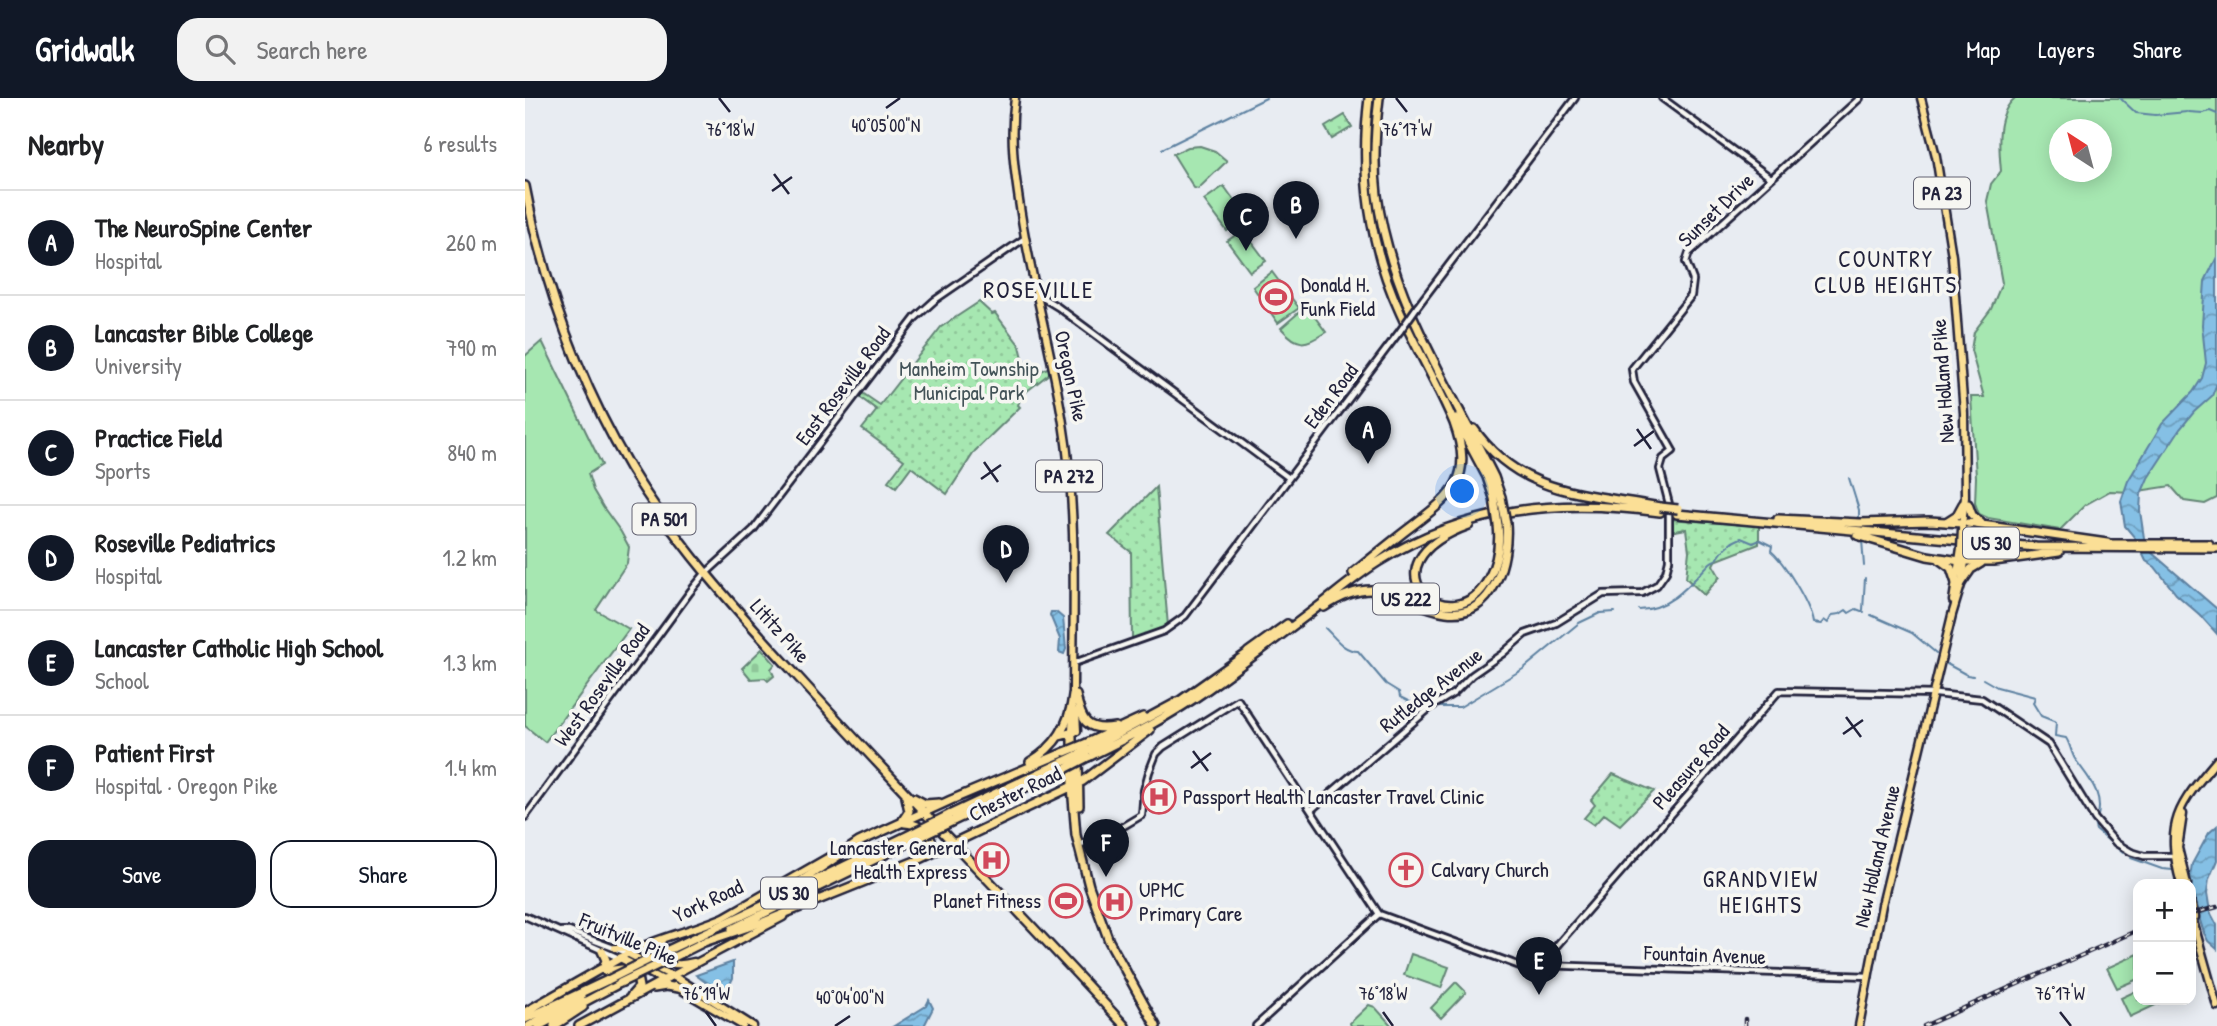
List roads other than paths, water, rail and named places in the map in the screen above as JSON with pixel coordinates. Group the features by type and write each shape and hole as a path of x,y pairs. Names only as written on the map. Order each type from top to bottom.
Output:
{"highway":[{"name":"US 222","path":"1336,587 1443,502 1454,488 1462,464 1462,450 1443,397 1396,304 1374,237 1365,170 1369,98"},
{"path":"1379,98 1375,161 1377,198 1383,232 1404,297 1490,469 1497,498 1502,524 1496,561 1480,592 1471,599 1453,604 1440,604 1426,597 1417,582 1416,565 1422,554 1437,541 1453,531 1484,520 1545,507"},
{"name":"Lititz Pike","path":"525,186 550,293 567,337 599,407 645,490 706,574 904,793 1125,1026"},
{"path":"1431,351 1479,436 1519,474 1555,488 1660,510"},
{"path":"1443,397 1497,498"},
{"path":"1945,522 1957,515 1965,502 1974,517 1985,525"},
{"name":"US 30","path":"1088,750 1181,700 1377,559 1442,526 1482,513 1552,503 1660,510 1822,528 1860,529"},
{"name":"US 30","path":"539,1026 1065,760 1146,728 1193,699 1362,573 1412,543 1451,526 1514,510 1594,506 1660,510"},
{"name":"US 30","path":"1677,512 2023,543 2214,546"},
{"path":"1860,529 1945,522 1965,526 1985,525 2119,546"},
{"name":"US 222","path":"1260,650 1319,609 1353,593 1370,590 1391,593 1445,612 1461,612 1474,607 1488,594 1500,573 1506,550 1502,524"},
{"path":"1860,529 1936,558 1949,566 1959,582 1971,569 1983,562"},
{"path":"1936,558 1983,562 2119,546"},
{"path":"1088,750 1197,686 1304,612"},
{"path":"1074,695 1081,715 1092,727 1114,727 1145,716"},
{"path":"999,779 1038,758 1059,736 1072,710 1074,695"},
{"path":"1047,798 1066,794 1076,802 1094,774 1134,741 1193,699"},
{"path":"1059,736 1075,732"},
{"name":"Oregon Pike","path":"1075,732 1076,835 1089,886 1102,925 1118,959 1156,1026"},
{"path":"999,779 1065,760"},
{"name":"Chester Road","path":"956,846 1094,774"},
{"name":"York Road","path":"859,842 999,779"},
{"path":"904,793 925,804 951,800"},
{"path":"897,825 909,811 909,802 904,793"},
{"path":"897,825 918,825 931,840 927,850 907,865"},
{"name":"US 30","path":"525,1019 915,836"},
{"path":"767,904 859,842"},
{"path":"704,943 956,846"},
{"path":"599,971 606,963 602,951"},
{"path":"525,1012 624,956"},
{"path":"599,971 622,970 638,977 640,983 637,991 616,1007"},
{"path":"529,1026 608,980"},
{"path":"579,1026 664,980"},
{"path":"554,1026 620,984"},
{"path":"647,990 661,986 679,988"}],"main road":[{"name":"Oregon Pike","path":"1015,98 1012,155 1035,293 1054,374 1069,472 1073,527 1075,732"},
{"name":"New Holland Pike","path":"1921,98 1934,150 1952,256 1964,404 1963,561 1933,694"},
{"name":"New Holland Avenue","path":"1859,1026 1882,905 1933,694"},
{"path":"2183,879 2174,830 2181,807 2217,760"},
{"path":"2177,856 2179,831 2185,809 2217,765"},
{"name":"York Road","path":"624,956 639,947 724,917 859,842"},
{"path":"664,980 810,903"},
{"path":"2196,918 2217,992"},
{"path":"2196,932 2217,1006"},
{"path":"665,938 656,946 656,952 669,963 684,965 709,956"},
{"path":"615,948 639,947"},
{"name":"Fruitville Pike","path":"624,956 673,975 753,1026"},
{"name":"Fruitville Pike","path":"624,956 743,1026"},
{"path":"693,965 688,975 695,988"}],"street":[{"name":"Eden Road","path":"1074,663 1164,631 1182,619 1575,98"},
{"path":"1662,98 1771,178 1860,98"},
{"name":"Sunset Drive","path":"1673,451 1634,382 1632,371 1635,363 1691,296 1693,286 1686,262 1689,253 1771,178"},
{"name":"East Roseville Road","path":"706,574 753,530 921,312 1025,238"},
{"path":"1035,293 1058,307 1289,478"},
{"name":"Rutledge Avenue","path":"1311,810 1431,707 1454,693 1472,675 1525,634 1556,623 1607,593 1646,591 1657,585 1664,576 1669,560 1669,504 1660,469 1663,459 1673,451"},
{"name":"West Roseville Road","path":"525,817 678,607 706,574"},
{"name":"Pleasure Road","path":"1541,965 1777,692 1933,694 1982,699 2045,741 2055,751 2095,819 2116,843 2139,855 2177,856"},
{"path":"1080,844 1105,837 1142,815 1145,784 1156,754 1238,699 1379,914 1527,968 1541,965"},
{"path":"1256,1026 1379,914"},
{"name":"Fruitville Pike","path":"525,916 602,951 624,956"},
{"name":"Fruitville Pike","path":"560,931 569,931 615,948 624,956"},
{"name":"Fountain Avenue","path":"1541,965 1868,976"}],"water":[{"path":"2217,257 2217,383 2212,396 2180,429 2148,478 2141,494 2140,511 2144,538 2151,552 2217,609 2217,634 2176,594 2155,567 2146,561 2135,538 2125,526 2121,501 2128,481 2162,424 2193,392 2202,378 2206,363 2202,325 2205,281"},
{"path":"1051,612 1056,612 1063,618 1066,649 1064,654 1059,652 1060,639"},
{"path":"2217,826 2217,860 2209,879 2207,893 2210,912 2217,925 2217,949 2204,933 2196,908 2196,879 2190,877 2192,864 2209,833"},
{"path":"733,962 733,978 724,996 696,975"},
{"path":"929,1000 933,1008 924,1026 894,1026 926,1006"}],"waterway":[{"path":"1162,149 1266,98"},
{"path":"2120,98 2136,113 2155,115 2187,112"},
{"path":"2189,112 2210,111 2217,114"},
{"path":"1849,478 1859,510 1859,521"},
{"path":"1639,610 1661,605 1679,594 1728,546 1741,538 1753,543 1760,540 1772,546 1771,551 1802,594 1813,623 1821,624 1824,620 1828,623 1832,615 1846,610 1849,613 1856,609 1864,612"},
{"path":"1862,540 1864,566"},
{"path":"1863,610 1865,578"},
{"path":"1436,707 1460,707 1523,669 1579,623 1600,613 1615,612"},
{"path":"1871,615 1912,633 1936,653"},
{"path":"1325,628 1344,646 1358,651 1386,684 1399,692 1400,697 1427,705"},
{"path":"1947,664 1973,676"},
{"path":"1983,679 1997,687 2035,697 2033,703 2041,716 2056,722 2055,736 2066,738 2075,759 2097,794 2097,820"},
{"path":"2094,823 2096,830 2123,853"},
{"path":"2131,858 2173,870"}],"railway":[{"path":"2196,913 2217,907"},
{"path":"1924,1026 2133,932"},
{"path":"1745,1019 1745,1026"}],"place":[{"name":"Lancaster Bible College","path":"1296,239"},
{"name":"Practice Field","path":"1246,251"},
{"name":"Donald H. Funk Field","path":"1276,297"},
{"name":"The NeuroSpine Center","path":"1368,464"},
{"name":"Roseville Pediatrics","path":"1006,583"},
{"name":"Passport Health Lancaster Travel Clinic","path":"1159,797"},
{"name":"Lancaster General Health Express","path":"992,860"},
{"name":"Calvary Church","path":"1406,870"},
{"name":"Patient First","path":"1106,877"},
{"name":"Planet Fitness","path":"1066,901"},
{"name":"UPMC Primary Care","path":"1115,902"},
{"name":"Lancaster Catholic High School","path":"1539,995"}],"district":[{"name":"COUNTRY CLUB HEIGHTS","path":"1886,272"},
{"name":"ROSEVILLE","path":"1039,290"},
{"name":"GRANDVIEW HEIGHTS","path":"1761,892"}],"park label":[{"name":"Manheim Township Municipal Park","path":"969,381"}]}
